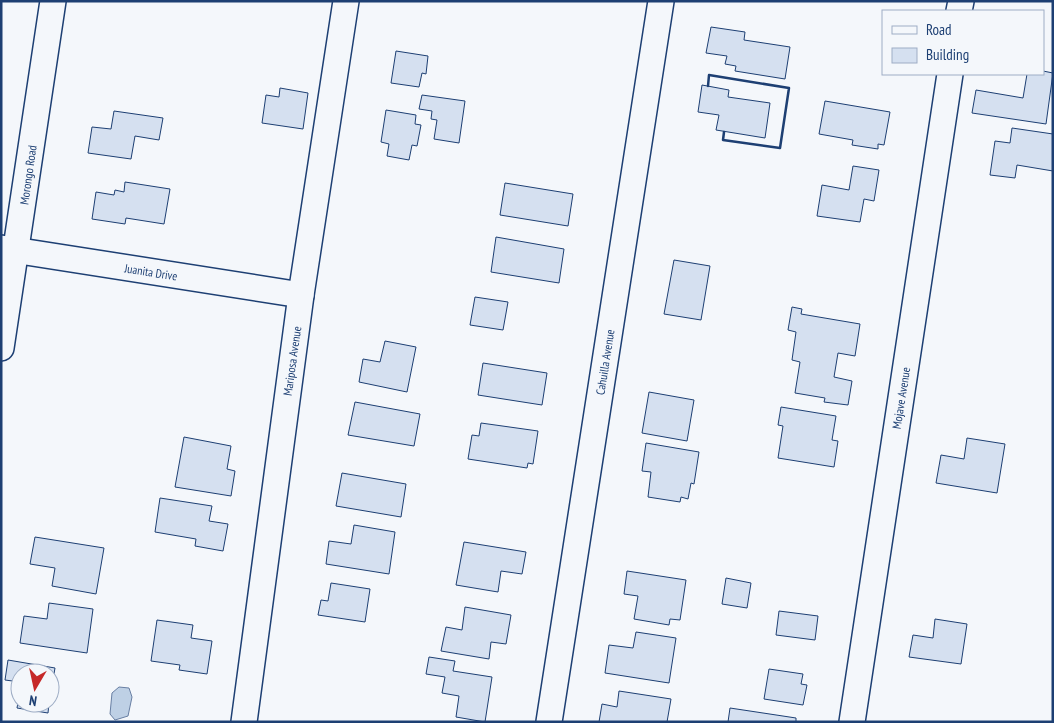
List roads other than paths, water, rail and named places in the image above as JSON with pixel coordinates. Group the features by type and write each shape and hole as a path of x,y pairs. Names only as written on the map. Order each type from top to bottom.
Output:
{"street":[{"name":"Morongo Road","path":"1,348 9,249 54,1"},
{"name":"Mariposa Avenue","path":"244,722 301,295 346,1"},
{"name":"Cahuilla Avenue","path":"548,722 660,1"},
{"name":"Mojave Avenue","path":"852,722 950,75"},
{"name":"Juanita Drive","path":"9,249 301,295"}],"water":[{"path":"119,687 129,688 132,697 128,716 115,720 110,714 112,693"}]}
